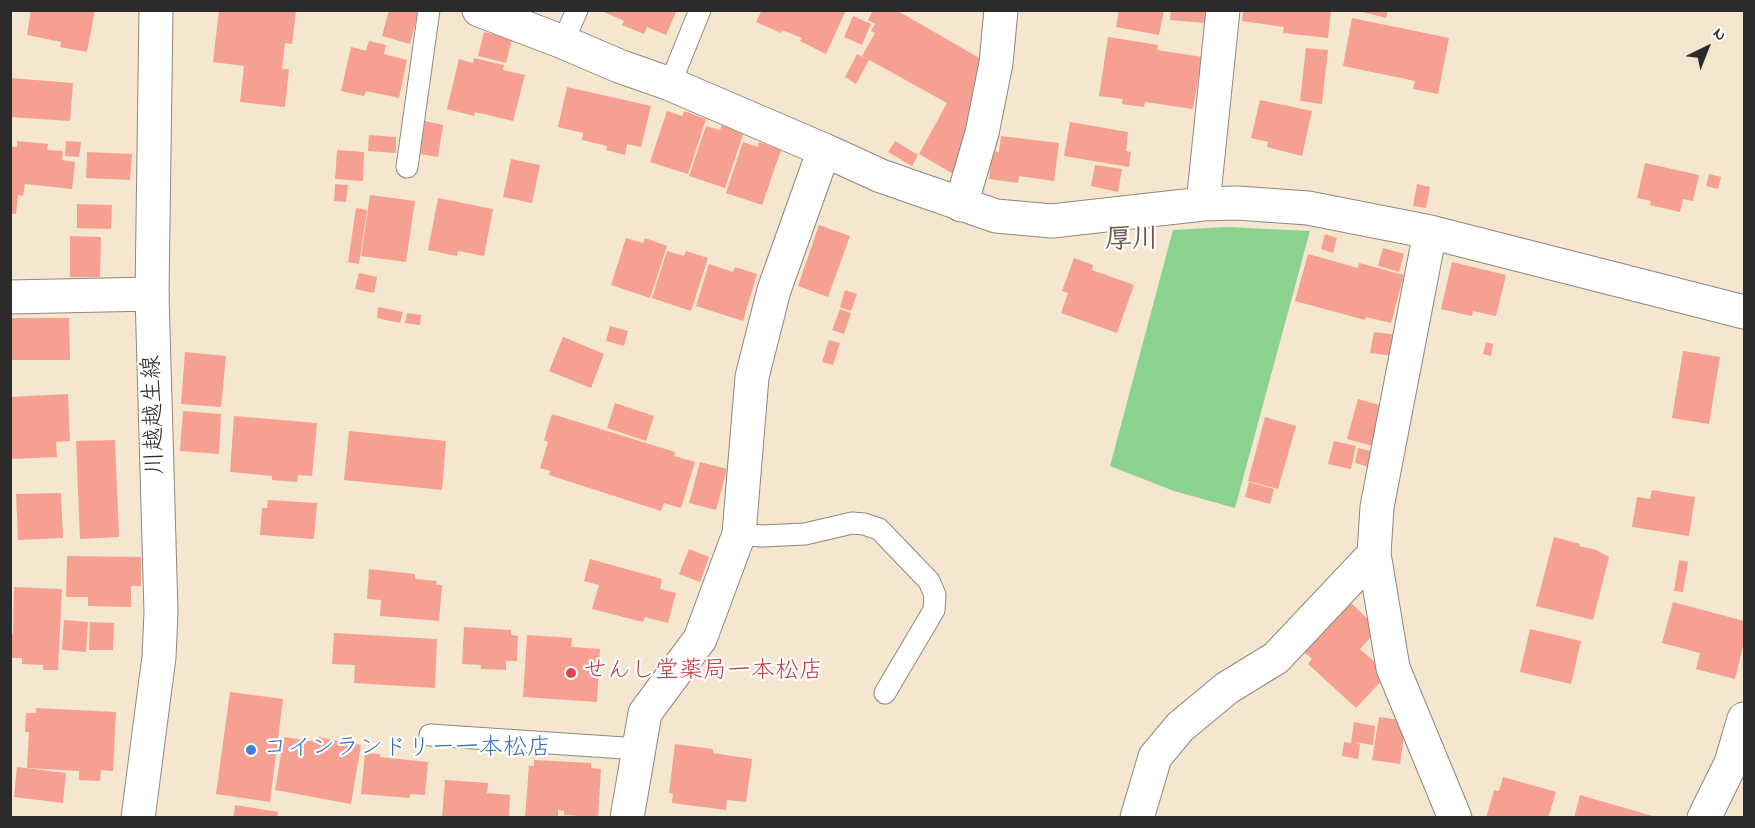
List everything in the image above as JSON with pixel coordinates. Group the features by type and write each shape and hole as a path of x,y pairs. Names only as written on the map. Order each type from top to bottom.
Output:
{"street":[{"name":"川越越生線","path":"138,818 159,657 161,612 152,294 156,10"},
{"path":"479,10 670,84 881,176 996,216 1052,221 1203,204 1237,203 1308,208 1430,232 1744,312"},
{"path":"961,205 982,133 996,63 1001,10"},
{"path":"1203,204 1223,10"},
{"path":"627,818 645,713 700,639 739,534 752,377 774,290 824,150"},
{"path":"1430,232 1377,507 1374,554 1393,668 1455,818"},
{"path":"10,297 152,294"},
{"path":"1137,818 1155,756 1180,727 1227,688 1276,658 1374,554"},
{"path":"1704,818 1731,764 1744,718"}],"lane":[{"path":"407,167 429,10"},
{"path":"563,42 577,10"},
{"path":"670,84 699,10"},
{"path":"739,534 762,536 805,534 852,523 864,524 879,529 928,581 935,595 934,610 885,693"},
{"path":"430,735 639,749"}],"green space":[{"path":"1226,227 1310,231 1235,508 1174,491 1110,466 1173,230"}],"building":[{"path":"31,10 95,10 87,52 60,47 61,42 27,35"},
{"path":"219,10 296,10 292,44 285,43 282,69 289,69 285,107 240,102 244,66 213,62"},
{"path":"389,10 409,10 418,13 410,44 382,36"},
{"path":"600,10 677,10 666,35 647,27 644,34 622,25 624,21"},
{"path":"762,10 846,10 826,54 800,41 802,38 782,30 781,33 756,22"},
{"path":"873,10 896,10 983,60 957,176 919,154 947,103 862,56 875,33 871,31 875,24 868,20"},
{"path":"1119,10 1164,10 1159,35 1116,27"},
{"path":"1171,10 1207,10 1205,23 1170,20"},
{"path":"1243,10 1331,10 1328,38 1283,33 1284,27 1242,21"},
{"path":"1355,10 1388,10 1386,18"},
{"path":"853,16 871,24 862,45 844,37"},
{"path":"1352,18 1449,38 1438,94 1413,89 1415,81 1343,66"},
{"path":"484,32 512,39 506,63 478,56"},
{"path":"1108,37 1158,45 1157,50 1202,57 1193,109 1145,102 1144,107 1122,104 1123,99 1099,96"},
{"path":"369,41 386,45 384,54 407,60 399,98 366,91 364,96 341,91 351,47 366,51"},
{"path":"1306,48 1328,50 1322,104 1300,101"},
{"path":"857,54 869,60 856,84 845,77"},
{"path":"474,58 504,65 503,70 525,75 513,121 475,112 474,116 447,109 459,59 473,63"},
{"path":"10,78 73,83 70,121 10,117"},
{"path":"567,87 651,106 641,147 627,144 625,155 606,150 607,146 582,140 583,133 558,127"},
{"path":"1260,100 1312,111 1302,156 1267,147 1268,142 1251,138"},
{"path":"667,111 682,116 684,111 706,119 688,174 650,162"},
{"path":"425,121 443,125 438,157 420,154"},
{"path":"1070,122 1128,132 1126,151 1131,152 1129,167 1064,156"},
{"path":"722,125 744,132 725,188 689,176 706,126 720,130"},
{"path":"369,135 396,137 396,153 368,151"},
{"path":"1001,136 1059,143 1054,181 1019,176 1018,183 989,179 992,151 999,152"},
{"path":"17,141 48,144 47,150 63,151 62,160 75,162 72,189 25,184 23,196 18,195 16,214 10,213 10,146 17,147"},
{"path":"66,141 81,142 79,157 65,156"},
{"path":"895,141 918,155 912,166 888,152"},
{"path":"743,142 758,147 759,142 781,150 762,205 726,193"},
{"path":"337,150 364,152 363,181 335,179"},
{"path":"87,152 132,154 130,180 86,178"},
{"path":"511,159 540,165 532,203 503,197"},
{"path":"1645,163 1699,175 1693,201 1683,199 1680,212 1650,205 1651,201 1637,198"},
{"path":"1095,165 1122,169 1118,192 1091,186"},
{"path":"1709,174 1721,177 1718,189 1706,186"},
{"path":"335,184 348,185 346,202 334,201"},
{"path":"1417,184 1430,187 1426,208 1413,206"},
{"path":"370,195 415,201 406,262 361,256"},
{"path":"438,198 493,209 484,256 458,251 457,256 428,250"},
{"path":"77,204 112,205 111,229 77,228"},
{"path":"356,208 367,210 359,264 348,262"},
{"path":"819,225 850,236 828,297 798,286"},
{"path":"1325,234 1337,238 1333,253 1321,249"},
{"path":"70,236 101,237 100,277 70,277"},
{"path":"626,238 643,243 645,238 667,246 650,298 611,285"},
{"path":"1383,248 1404,254 1399,272 1378,266"},
{"path":"667,251 684,256 686,251 708,258 691,311 652,298"},
{"path":"1308,254 1358,268 1359,263 1404,275 1391,323 1366,317 1365,320 1295,301"},
{"path":"1074,258 1093,265 1092,270 1134,285 1117,333 1061,313 1068,293 1062,291"},
{"path":"1452,262 1506,275 1496,316 1473,311 1472,316 1441,309"},
{"path":"709,264 733,272 735,267 757,274 743,321 696,306"},
{"path":"359,273 377,277 374,293 355,289"},
{"path":"845,290 857,294 851,311 840,307"},
{"path":"378,307 403,312 400,323 377,318"},
{"path":"840,309 851,313 844,334 832,330"},
{"path":"407,313 421,315 420,325 405,323"},
{"path":"10,318 69,318 70,360 10,360"},
{"path":"610,326 628,331 624,346 606,341"},
{"path":"1374,332 1398,335 1395,356 1370,353"},
{"path":"563,337 604,354 591,388 549,371"},
{"path":"829,340 840,343 833,365 822,362"},
{"path":"1486,342 1493,344 1491,356 1483,354"},
{"path":"1683,351 1720,357 1709,424 1672,418"},
{"path":"185,352 226,356 221,407 181,404"},
{"path":"68,394 70,441 56,442 57,457 10,459 10,397"},
{"path":"1358,399 1390,408 1380,448 1347,439"},
{"path":"615,403 654,416 646,441 607,428"},
{"path":"183,411 221,414 219,454 180,451"},
{"path":"552,414 675,452 674,456 695,462 681,508 664,503 661,511 549,475 550,471 540,468 548,442 544,440"},
{"path":"234,416 317,423 312,476 298,475 297,482 272,480 272,476 230,472"},
{"path":"1265,417 1296,426 1278,489 1248,481"},
{"path":"349,431 446,441 442,490 344,480"},
{"path":"115,440 119,537 80,539 76,441"},
{"path":"1334,441 1356,446 1351,469 1328,464"},
{"path":"1358,448 1374,452 1370,467 1355,463"},
{"path":"700,462 727,469 716,510 689,503"},
{"path":"1249,482 1274,489 1270,504 1245,497"},
{"path":"1652,490 1695,497 1689,536 1632,527 1637,497 1650,499"},
{"path":"61,493 63,538 18,540 16,494"},
{"path":"268,500 317,503 314,539 260,535 262,508 267,508"},
{"path":"1554,537 1580,544 1579,546 1596,550 1609,557 1593,620 1536,606"},
{"path":"689,549 709,557 700,582 679,574"},
{"path":"67,556 141,557 141,586 131,586 131,607 88,606 88,597 66,597"},
{"path":"590,559 662,579 660,589 676,593 668,623 645,617 643,622 592,609 599,585 584,581"},
{"path":"1679,560 1688,562 1683,592 1674,591"},
{"path":"369,569 415,574 415,579 437,581 436,585 442,585 439,621 380,616 381,600 367,599"},
{"path":"14,587 62,589 58,670 43,670 43,665 22,664 22,658 10,658"},
{"path":"1347,599 1378,629 1360,649 1388,674 1356,708 1308,664 1312,659 1301,649"},
{"path":"1673,602 1744,621 1744,642 1735,679 1696,669 1700,653 1662,643"},
{"path":"64,620 88,622 86,652 62,650"},
{"path":"90,622 114,623 113,650 89,650"},
{"path":"464,627 511,630 511,635 518,636 517,661 506,661 506,670 481,669 481,665 462,664"},
{"path":"1530,629 1581,641 1571,684 1520,672"},
{"path":"334,633 437,639 435,688 354,683 355,665 332,664"},
{"path":"527,635 572,638 571,647 600,649 597,702 523,697"},
{"path":"230,692 283,699 270,802 216,794"},
{"path":"36,708 116,712 113,771 101,770 100,781 79,780 79,771 27,768 29,732 25,732 26,713 36,713"},
{"path":"1379,717 1406,721 1400,764 1372,760"},
{"path":"1354,722 1375,726 1373,745 1353,742 1360,744 1358,759 1342,756 1344,742 1351,743"},
{"path":"284,737 317,742 318,737 361,745 351,804 275,790"},
{"path":"675,744 713,749 713,753 752,759 746,802 727,800 726,810 672,803 673,794 669,793"},
{"path":"365,753 380,754 380,757 428,762 425,795 410,794 410,798 361,794"},
{"path":"534,760 591,763 591,768 601,769 598,817 564,815 564,811 558,810 558,818 525,818 529,766 534,766"},
{"path":"17,767 66,773 63,803 14,797"},
{"path":"1503,777 1556,792 1548,818 1486,818 1494,790 1499,791"},
{"path":"445,780 488,783 487,793 510,795 509,818 442,818"},
{"path":"1580,795 1656,817 1656,818 1574,818"},
{"path":"235,805 278,812 277,818 233,818"}],"place":[{"name":"せんし堂薬局一本松店","path":"571,673"},
{"name":"コインランドリー一本松店","path":"251,750"}],"district":[{"name":"厚川","path":"1132,243"}]}
